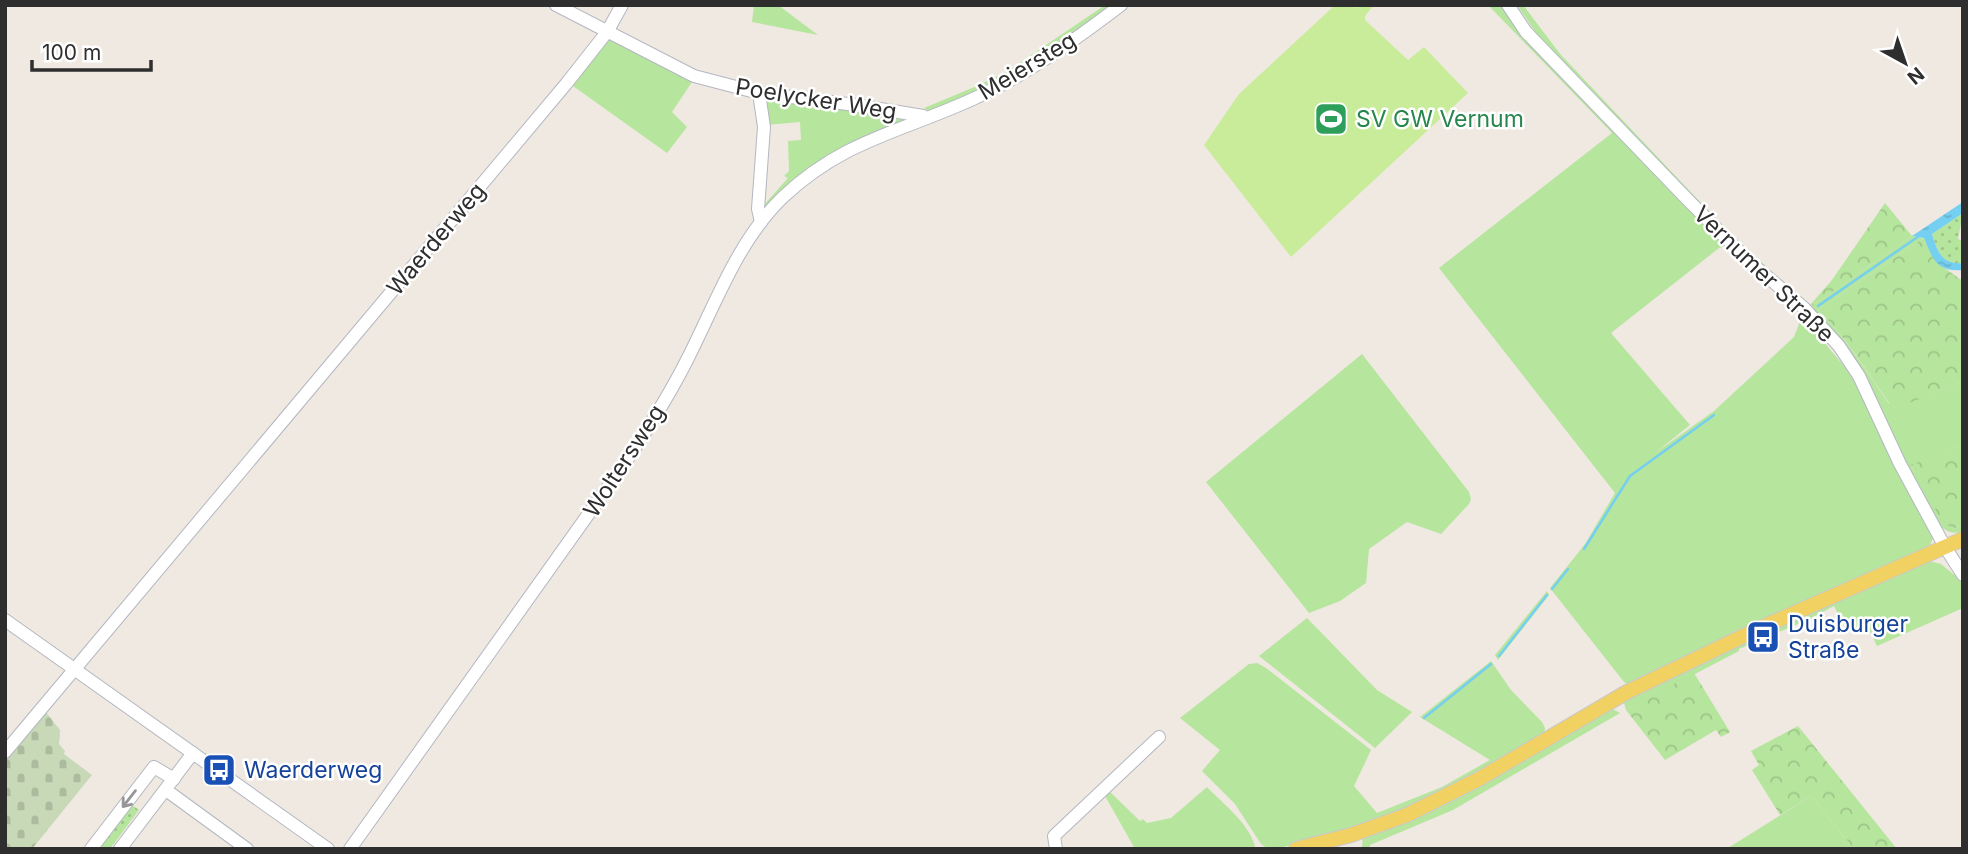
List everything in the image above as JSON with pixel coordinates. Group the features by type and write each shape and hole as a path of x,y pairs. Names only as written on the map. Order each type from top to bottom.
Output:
{"main road":[{"path":"1296,849 1351,835 1417,811 1468,785 1628,692 1758,629 1963,539"}],"street":[{"name":"Poelycker Weg","path":"556,5 694,76 759,93 927,117"},
{"name":"Waerderweg","path":"5,752 360,331 607,32 622,5"},
{"name":"Meiersteg","path":"927,117 972,100 1010,81 1121,5"},
{"name":"Vernumer Straße","path":"1508,5 1523,27 1688,200 1751,263 1804,308 1839,346 1859,376 1900,464 1963,575"},
{"name":"Vernumer Straße","path":"1514,5 1539,43"},
{"path":"759,93 764,127 758,209 761,222"},
{"name":"Woltersweg","path":"350,849 646,432 687,360 742,251 761,222 811,172 865,141 927,117"},
{"path":"5,620 328,849"},
{"path":"1056,849 1054,836 1158,737"},
{"path":"120,849 192,753"},
{"path":"90,849 155,767 174,779"},
{"path":"166,790 247,849"}],"green space":[{"path":"754,5 778,5 818,35 752,22"},
{"path":"1105,5 1115,5 1007,78 930,112 924,108 1008,71"},
{"name":"SV GW Vernum","path":"1335,5 1354,5 1357,8 1360,5 1374,5 1365,20 1408,60 1424,47 1468,93 1291,257 1204,145 1239,94"},
{"path":"1488,5 1503,5 1728,245 1719,248 1611,333 1690,425 1655,453 1714,411 1794,337 1802,316 1844,366 1861,392 1934,536 1930,545 1631,686 1624,682 1550,588 1585,544 1615,493 1439,268 1612,133"},
{"path":"1517,5 1523,5 1561,55 1738,242 1807,302 1803,303 1750,257 1540,39"},
{"path":"614,39 694,79 672,112 687,127 667,153 573,86 572,80 605,41"},
{"path":"769,97 891,114 892,118 903,115 902,123 872,134 767,210 761,208 788,178 784,176 789,171 788,141 801,140 800,122 766,125 765,100"},
{"path":"1885,203 1912,236 1811,304 1832,280"},
{"path":"1963,213 1958,239 1963,241 1963,263 1950,262 1942,256 1932,234"},
{"path":"1912,236 1924,238 1818,310 1856,355 1889,404 1889,411 1963,381 1963,445 1911,466 1953,529 1963,524 1963,531 1956,533 1940,526 1904,462 1876,400 1810,309 1811,304"},
{"path":"1924,238 1944,268 1963,281 1963,381 1888,412 1889,403 1838,331 1818,310"},
{"path":"1362,354 1469,492 1471,499 1441,534 1407,522 1369,549 1366,583 1340,601 1309,613 1206,482"},
{"path":"1963,445 1963,524 1953,529 1941,520 1911,465"},
{"path":"1929,561 1941,564 1963,582 1963,608 1877,646 1866,623 1854,628 1842,622 1834,606 1739,649 1626,710 1623,699 1826,603"},
{"path":"1547,591 1549,595 1498,660 1495,655"},
{"path":"1307,618 1377,690 1412,712 1375,748 1259,656"},
{"path":"1491,661 1511,690 1542,722 1545,728 1544,736 1459,784 1392,817 1342,833 1274,849 1268,849 1261,844 1235,804 1202,771 1220,750 1180,718 1249,664 1257,663 1371,750 1354,786 1377,813 1442,787 1490,760 1420,717"},
{"path":"1694,673 1730,732 1721,737 1716,730 1665,760 1626,710"},
{"path":"1609,707 1620,713 1453,810 1370,845 1370,849 1362,847 1363,836"},
{"path":"45,711 60,730 59,744 65,751 64,754 92,775 32,849 5,849 5,759"},
{"path":"1798,726 1897,849 1854,849 1811,796 1780,815 1752,770 1759,765 1751,751"},
{"path":"1207,787 1247,829 1255,846 1253,849 1135,849 1104,794 1108,790 1140,821 1143,819 1147,823 1171,818"},
{"path":"1811,796 1854,849 1728,848"},
{"path":"132,805 139,810 110,849 98,849"}],"water":[{"path":"1963,202 1963,213 1932,234 1938,251 1945,259 1963,263 1963,270 1947,269 1933,258 1924,238 1912,236"}],"waterway":[{"path":"1818,306 1919,236"},
{"path":"1584,549 1630,476 1714,415"},
{"path":"1552,589 1568,569"},
{"path":"1499,656 1547,595"},
{"path":"1424,718 1491,664"}],"place":[{"name":"SV GW Vernum","path":"1331,119"},
{"name":"Duisburger Straße","path":"1763,637"},
{"name":"Waerderweg","path":"219,770"}]}
